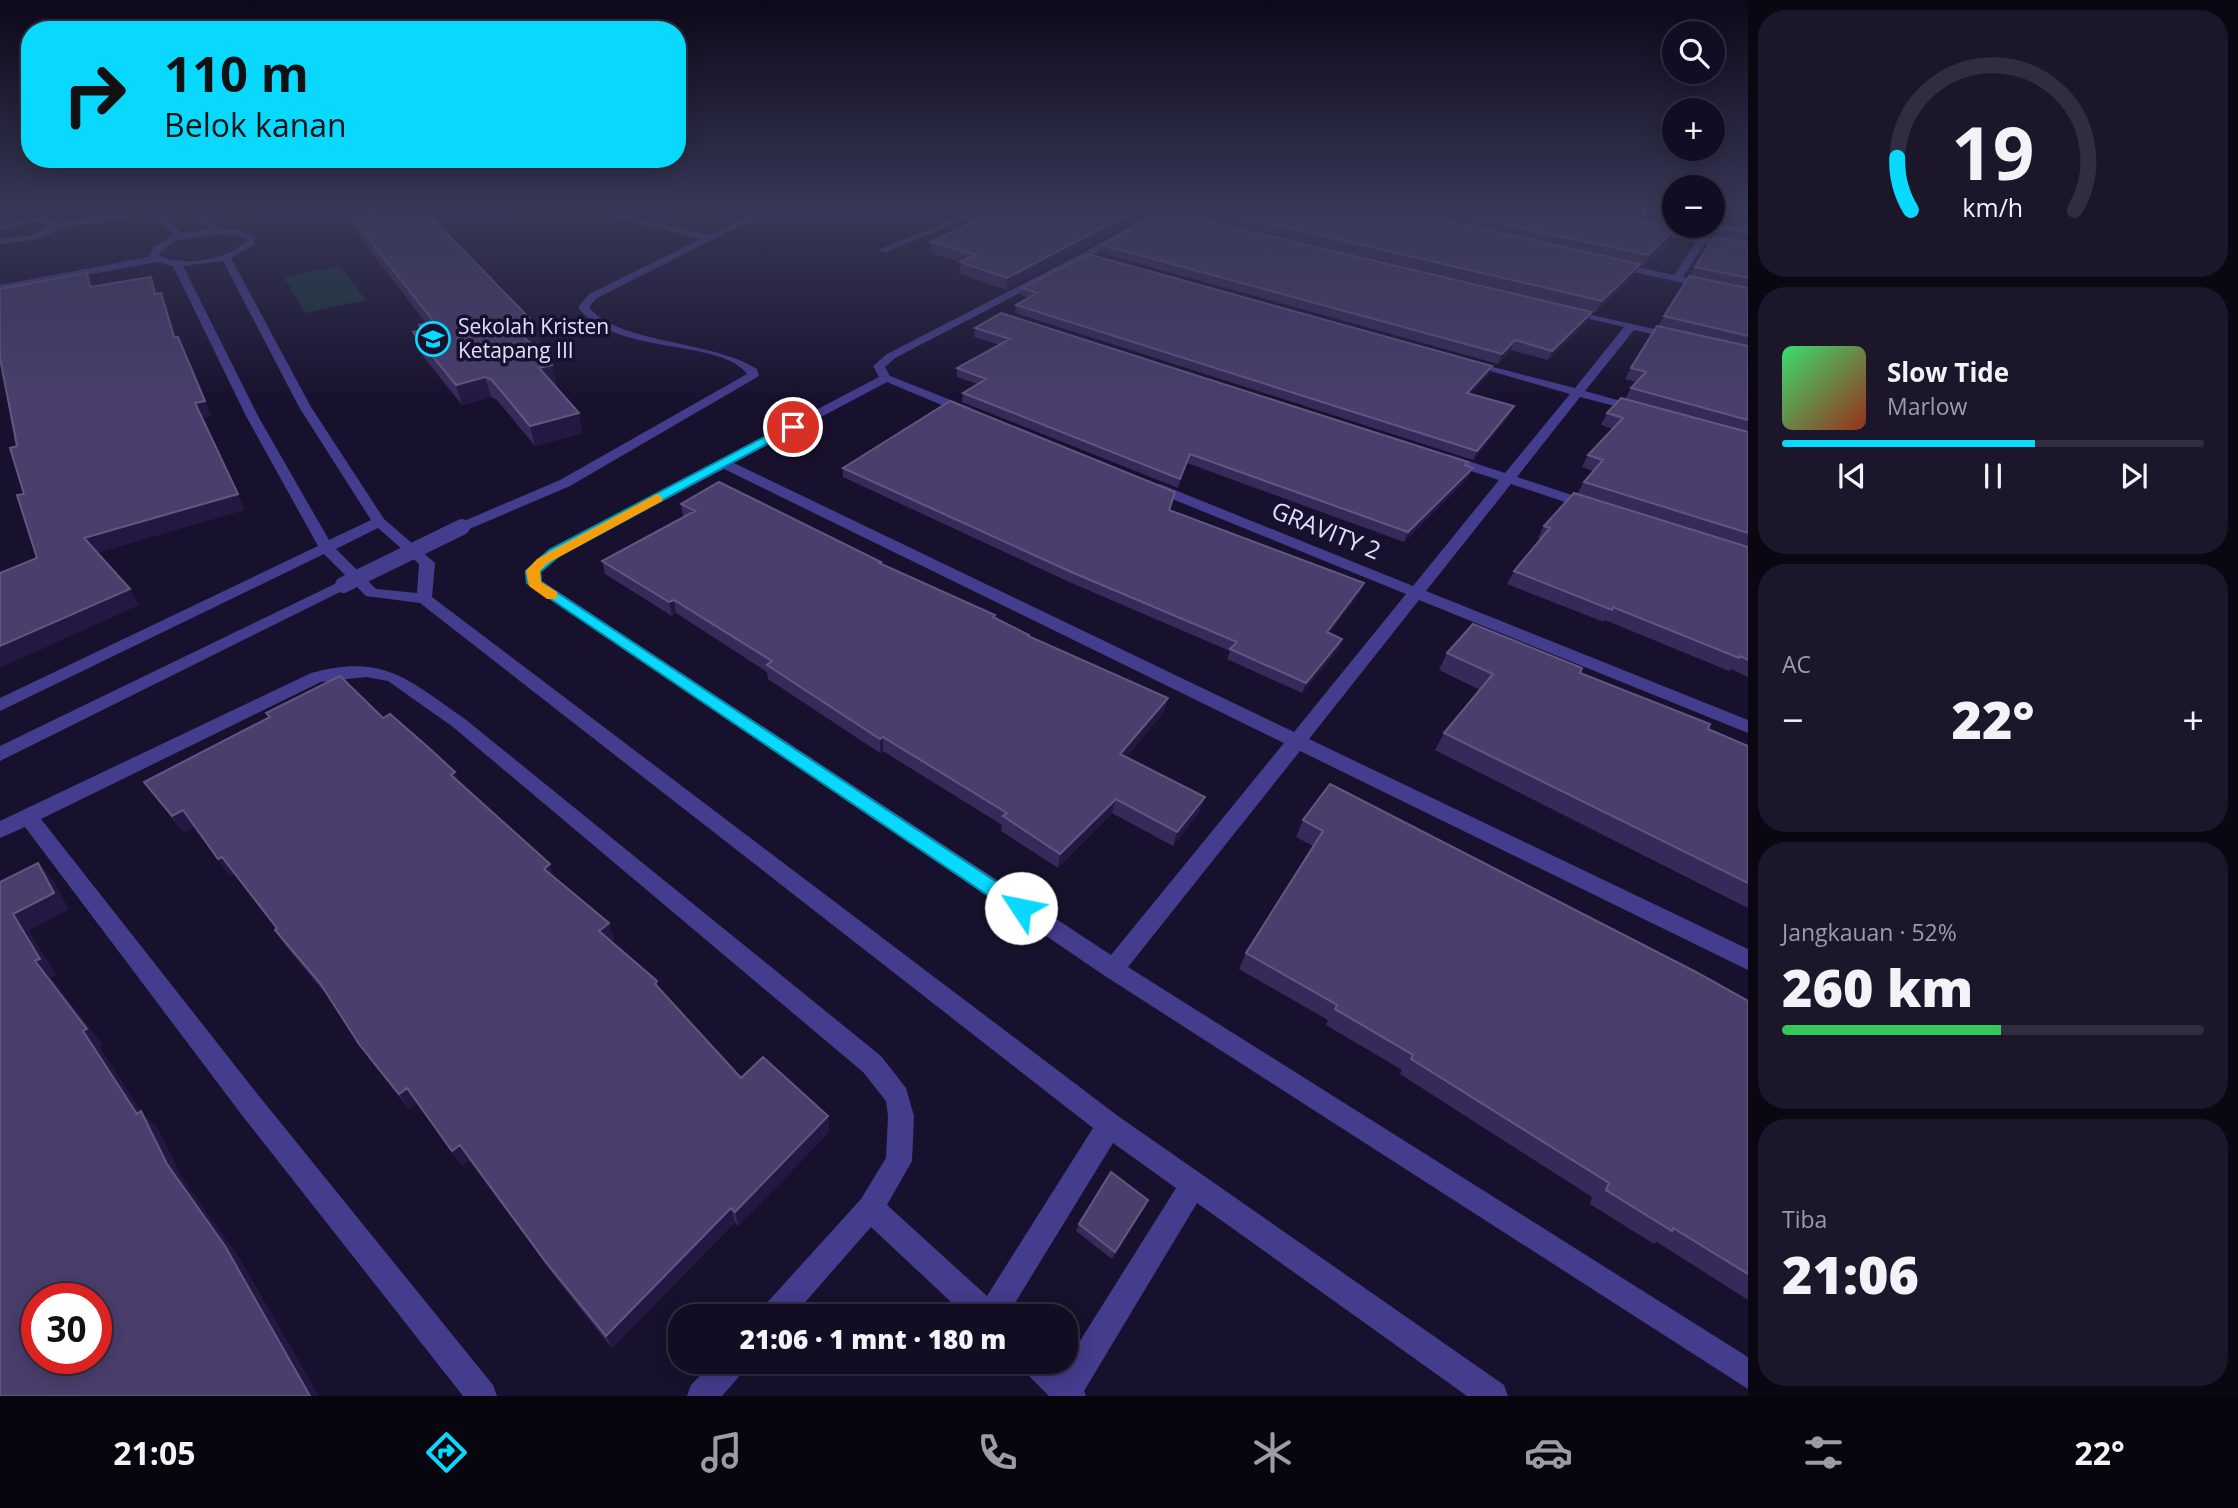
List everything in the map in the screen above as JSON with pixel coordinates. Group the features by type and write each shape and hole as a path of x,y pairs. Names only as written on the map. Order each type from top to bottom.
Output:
{"street":[{"path":"0,279 39,273"},
{"path":"0,288 72,273"},
{"path":"182,273 252,416 326,547 351,575 372,593 424,599 1109,1125 1493,1396"},
{"path":"234,273 304,407 379,522 427,563 424,599"},
{"path":"0,754 463,527 565,483 753,376 753,371 715,353 613,329 596,322 584,310 584,304 593,296 640,273"},
{"path":"976,415 886,378 880,372 879,366 883,361 979,308 1049,273"},
{"path":"1651,273 1748,295"},
{"path":"1677,279 1681,273"},
{"path":"979,308 1006,316"},
{"path":"1563,310 1683,339"},
{"path":"1113,969 1630,326"},
{"path":"1458,359 1656,414"},
{"path":"886,378 554,553 533,571 534,583 1113,969 1748,1374"},
{"path":"1429,453 1609,511"},
{"path":"723,463 1748,960"},
{"name":"GRAVITY 2","path":"1144,483 1748,727"},
{"path":"0,705 379,522"},
{"path":"0,830 317,677 366,671 393,677 459,723 872,1064 897,1096 901,1116 899,1161 870,1208 785,1304"},
{"path":"28,816 250,1105 482,1396"},
{"path":"997,1304 1109,1125"},
{"path":"1048,1374 1069,1394 1193,1185"},
{"path":"870,1208 976,1304"},
{"path":"702,1396 722,1374"}],"green space":[{"path":"304,273 345,273 366,300 305,313 284,277"}],"building":[{"path":"86,273 90,287 151,277 155,294 161,293 174,337 178,337 205,401 195,403 238,494 84,538 130,589 0,646 0,573 37,558 17,495 24,494 10,448 17,446 0,358 0,289"},
{"path":"396,273 485,273 535,324 515,328 552,365 539,368 579,413 530,426 492,380 485,377 456,385 413,332 422,330 419,325 434,322"},
{"path":"993,273 1016,273 1007,278"},
{"path":"1051,273 1157,273 1492,366 1467,393 1514,406 1477,451 1016,305 1037,293 1022,288"},
{"path":"1205,273 1427,273 1592,312 1552,351 1515,340 1502,354"},
{"path":"1483,273 1631,273 1602,301"},
{"path":"1725,273 1748,273 1748,278"},
{"path":"1689,276 1748,288 1748,336 1664,316"},
{"path":"1001,313 1468,462 1465,465 1473,468 1408,532 1190,454 1180,479 963,393 986,379 957,368 1010,339 975,328"},
{"path":"1657,326 1748,346 1748,420 1631,388 1646,372 1631,368"},
{"path":"1621,398 1748,432 1748,533 1584,482 1603,460 1588,455 1623,418 1607,413"},
{"path":"950,401 1175,492 1169,510 1364,583 1327,632 1342,639 1306,683 1230,649 1237,642 1069,571 843,468"},
{"path":"719,482 881,562 879,563 995,615 993,617 1028,636 1168,698 1120,754 1205,797 1177,832 1116,799 1060,854 1003,816 1007,813 883,737 880,739 767,665 772,661 674,600 669,602 602,561 695,511 681,504"},
{"path":"1574,493 1748,547 1748,660 1514,571 1550,528 1544,526"},
{"path":"1473,624 1582,668 1580,673 1710,724 1708,729 1748,746 1748,883 1444,733 1493,674 1447,653"},
{"path":"340,676 383,718 390,714 429,748 455,772 451,775 550,864 544,869 609,923 599,931 657,981 655,984 741,1078 763,1057 828,1116 735,1212 731,1208 606,1336 545,1261 460,1145 452,1151 407,1088 399,1094 359,1044 320,983 275,930 277,928 222,857 218,859 183,810 172,816 144,782 270,717 266,713"},
{"path":"1330,784 1748,1001 1748,1274 1606,1190 1609,1183 1411,1059 1413,1055 1335,1009 1337,1005 1246,953 1323,831 1303,820"},
{"path":"38,863 54,893 13,914 40,959 35,961 87,1029 83,1031 137,1114 141,1111 167,1164 225,1246 310,1396 0,1396 0,882"},
{"path":"1111,1172 1148,1200 1115,1252 1079,1224"}],"slow traffic":[{"path":"552,596 534,583 532,577 533,571 541,562 657,498"}],"place":[{"name":"Sekolah Kristen Ketapang III","path":"433,339"}],"route":[{"path":"793,427 554,553 533,571 534,583 1021,908"}]}
